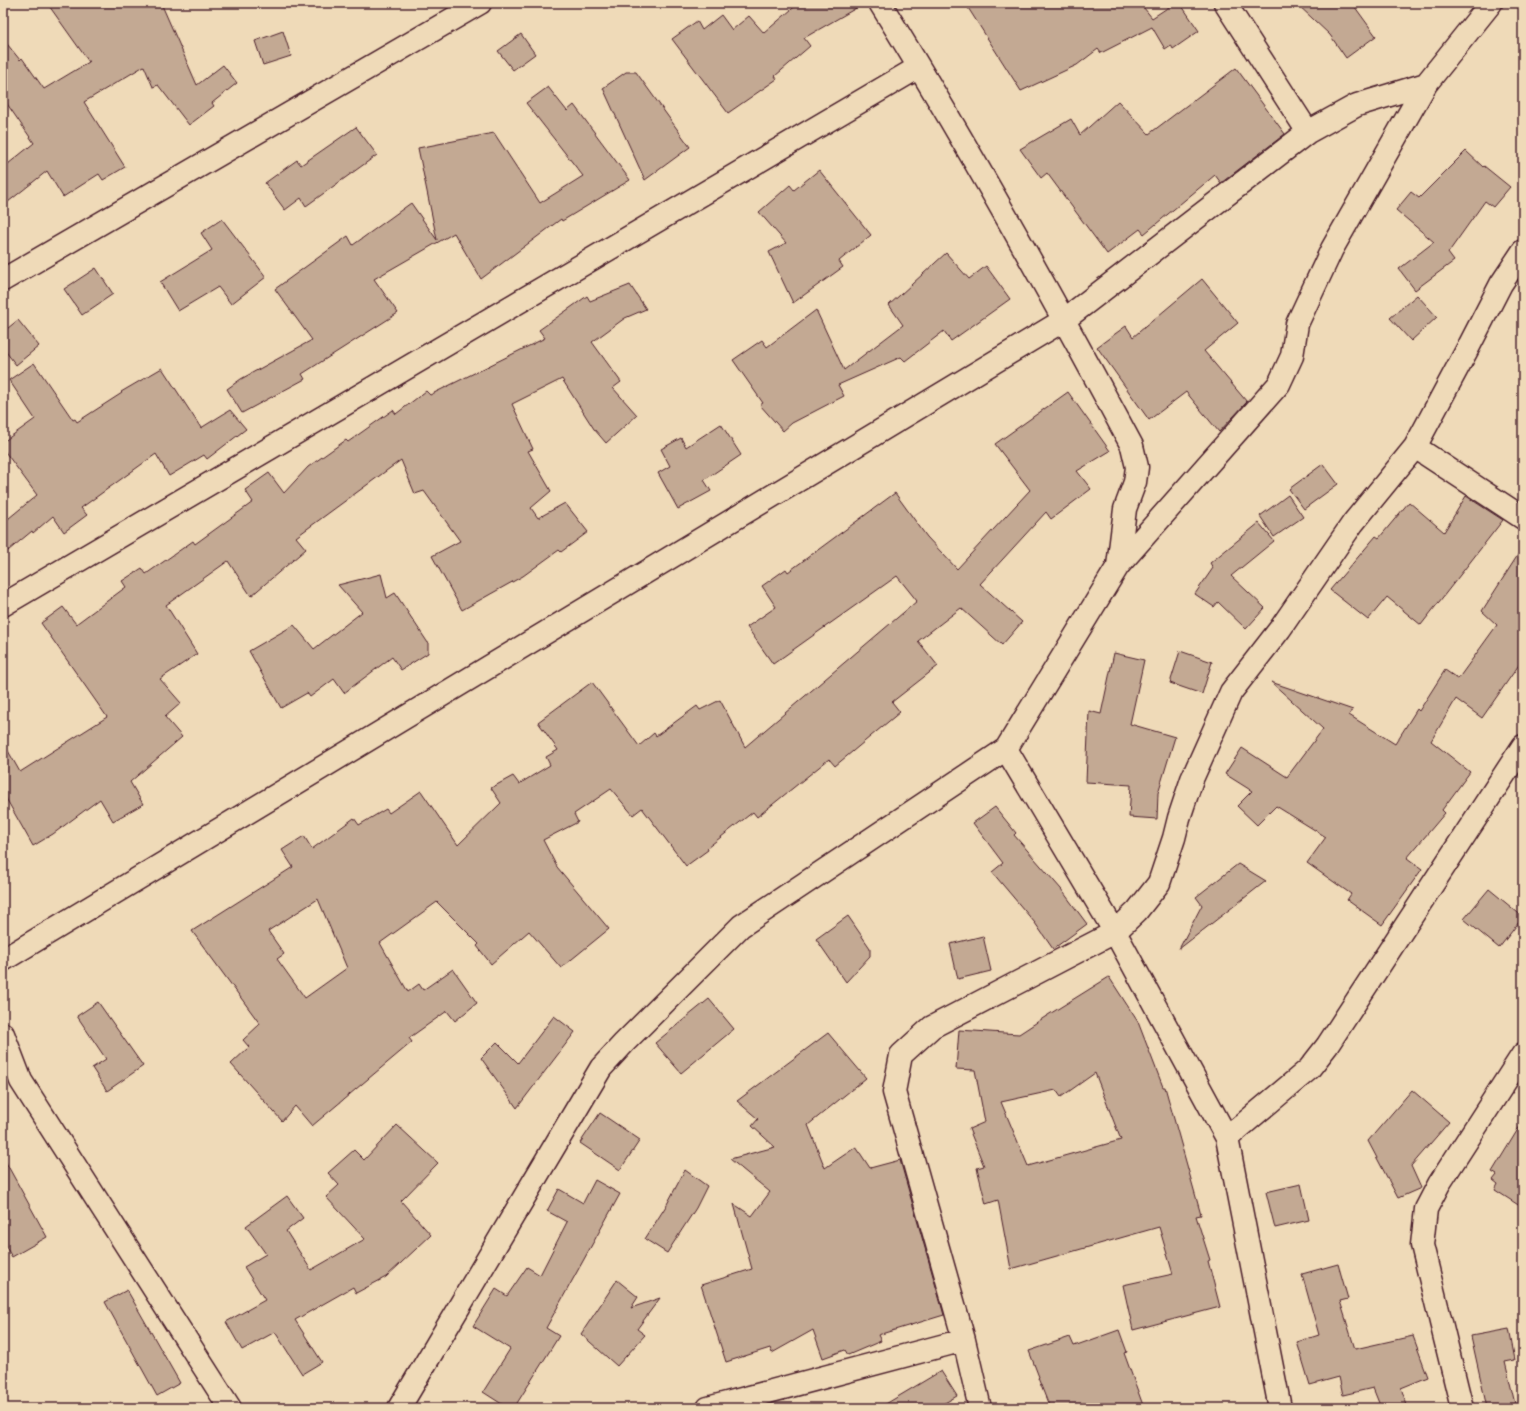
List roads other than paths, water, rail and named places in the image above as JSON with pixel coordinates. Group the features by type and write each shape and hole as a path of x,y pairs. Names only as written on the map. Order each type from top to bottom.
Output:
{"street":[{"path":"3,280 480,3"},
{"path":"880,3 919,67 1064,320 1132,446 1137,467 1135,482 1125,509 1118,566"},
{"path":"1225,3 1308,132"},
{"path":"399,1408 592,1082 605,1063 741,926 1006,749 1118,566 1279,384 1292,356 1297,324 1332,249 1426,84 1491,3"},
{"path":"3,605 919,67"},
{"path":"3,960 1064,320 1308,132 1357,105 1426,84"},
{"path":"980,1408 964,1340 894,1092 901,1055 932,1027 1114,932 1137,911 1159,883 1192,779 1231,692 1280,629 1353,523 1415,447 1501,284 1523,251"},
{"path":"1415,447 1523,518"},
{"path":"1227,1138 1308,1069 1326,1046 1523,746"},
{"path":"1006,749 1114,932 1227,1138 1280,1408"},
{"path":"3,1034 21,1081 230,1408"},
{"path":"1462,1408 1422,1245 1426,1209 1440,1184 1523,1054"},
{"path":"3,1064 21,1081"},
{"path":"708,1408 964,1340"}]}
